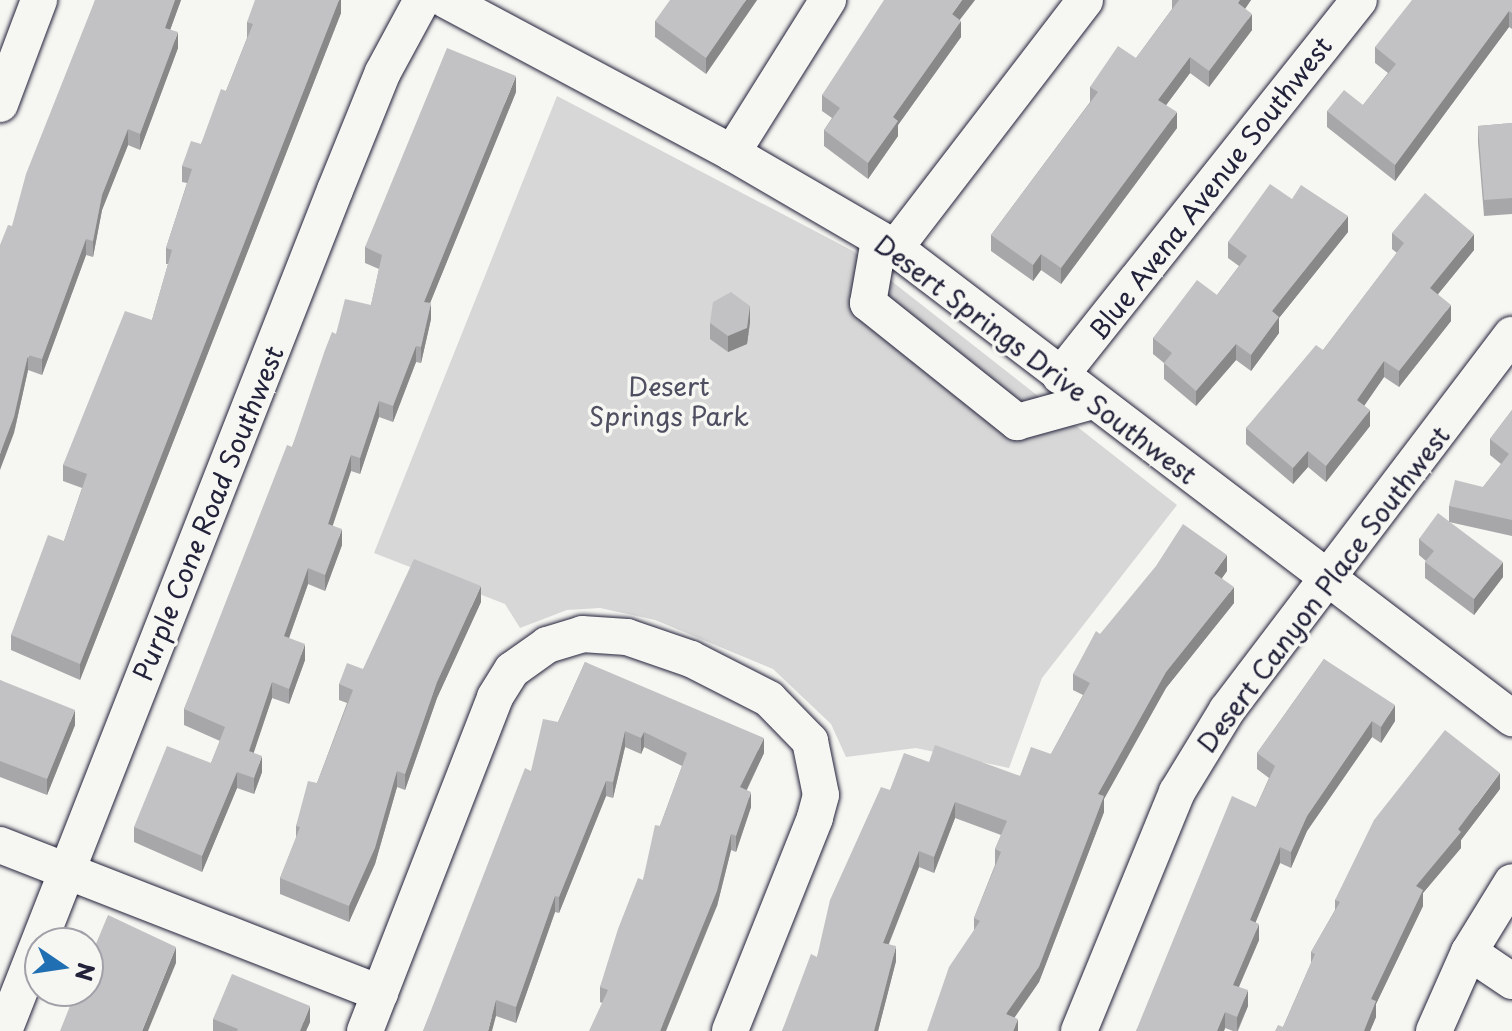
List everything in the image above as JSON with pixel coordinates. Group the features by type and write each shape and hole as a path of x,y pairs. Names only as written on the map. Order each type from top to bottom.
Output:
{"street":[{"path":"0,104 39,0"},
{"name":"Purple Cone Road Southwest","path":"4,1031 335,190 383,72 422,0"},
{"name":"Desert Springs Drive Southwest","path":"446,0 732,153 887,244 1512,718"},
{"path":"732,153 828,0"},
{"path":"1085,0 887,244 868,303 1017,422 1093,401"},
{"name":"Blue Avena Avenue Southwest","path":"1060,376 1359,0"},
{"name":"Desert Canyon Place Southwest","path":"1079,1031 1177,792 1227,710 1512,335"},
{"path":"365,1031 495,697 512,670 547,645 582,634 627,637 691,659 769,699 792,718 810,741 821,795 730,1031"},
{"path":"0,845 380,993"},
{"path":"1434,1031 1469,952 1512,882"},
{"path":"1469,952 1512,981"}],"green space":[{"name":"Desert Springs Park","path":"557,96 853,251 1177,505 1042,678 1009,768 916,748 846,757 831,724 773,669 655,620 600,608 567,610 520,628 505,604 374,553"}],"building":[{"path":"95,0 175,0 165,28 178,32 140,134 128,129 102,195 93,241 86,239 42,359 28,355 14,417 0,454 0,245 8,225 12,226 26,174"},
{"path":"255,0 339,0 80,664 11,635 48,535 64,541 87,474 63,465 125,311 152,320 172,250 166,248 192,169 182,166 191,141 201,144 221,89 226,91 253,24 247,22"},
{"path":"670,0 746,0 706,58 655,21"},
{"path":"884,0 962,0 952,14 961,21 893,117 898,121 868,163 824,130 840,108 822,95"},
{"path":"1179,0 1240,0 1238,3 1252,14 1209,71 1190,57 1158,100 1177,112 1061,268 1041,254 1033,265 991,235 1098,92 1090,87 1118,46 1136,58"},
{"path":"1412,0 1512,0 1512,13 1509,11 1395,165 1327,111 1344,90 1363,105 1396,64 1375,47"},
{"path":"447,48 516,76 424,302 431,303 421,347 416,346 393,406 379,401 360,458 351,455 328,524 342,529 325,575 308,568 284,636 305,644 289,689 272,682 249,751 262,756 254,778 237,772 202,856 134,827 167,746 211,763 225,727 184,709 287,445 292,447 332,332 336,334 345,299 371,305 382,255 365,247"},
{"path":"1512,123 1512,198 1484,200 1478,126"},
{"path":"1270,184 1292,199 1301,185 1348,216 1272,311 1279,317 1251,355 1236,344 1196,391 1164,363 1172,353 1153,338 1197,280 1217,295 1247,256 1228,242"},
{"path":"1425,193 1474,234 1430,288 1451,305 1399,371 1384,361 1357,400 1370,410 1326,466 1308,451 1293,468 1246,428 1316,345 1323,350 1404,243 1392,233"},
{"path":"731,292 750,306 747,328 728,336 710,323 713,302"},
{"path":"1512,410 1512,520 1449,506 1455,480 1483,487 1509,454 1490,439"},
{"path":"1438,513 1503,562 1474,599 1425,562 1434,551 1419,539"},
{"path":"1183,524 1227,555 1214,573 1234,587 1166,672 1098,794 1104,796 1039,967 1006,1014 1018,1019 1013,1031 927,1031 949,967 980,921 974,918 1001,852 995,849 1007,821 955,802 934,857 919,851 883,943 896,946 874,1031 782,1031 811,954 817,957 830,900 881,787 890,790 904,753 929,762 935,745 1020,776 1031,747 1051,754 1090,683 1073,674 1096,631 1100,634 1156,566"},
{"path":"414,559 481,586 437,682 405,774 397,771 375,848 349,906 280,878 300,827 296,826 308,781 317,783 353,690 339,684 347,663 363,669"},
{"path":"1324,659 1395,705 1381,727 1372,721 1307,816 1291,852 1280,847 1250,920 1259,924 1233,985 1248,990 1237,1017 1225,1012 1217,1031 1136,1031 1232,796 1256,807 1275,766 1257,753"},
{"path":"585,662 764,738 740,787 751,792 736,836 731,834 717,891 660,1031 589,1031 608,990 600,987 618,929 638,878 643,880 655,825 660,826 687,753 644,732 641,738 625,731 613,782 606,781 559,897 555,896 516,1007 496,1000 488,1031 423,1031 525,768 531,771 543,719 558,722"},
{"path":"0,680 75,710 47,779 0,761"},
{"path":"1445,730 1500,773 1458,829 1461,832 1416,886 1423,890 1371,999 1376,1001 1364,1031 1275,1031 1278,1025 1283,1027 1315,954 1311,952 1340,902 1335,900 1374,820"},
{"path":"108,915 176,947 142,1031 60,1031 70,1007 104,1007 103,927"},
{"path":"232,974 310,1006 300,1031 237,1031 213,1019"}]}
